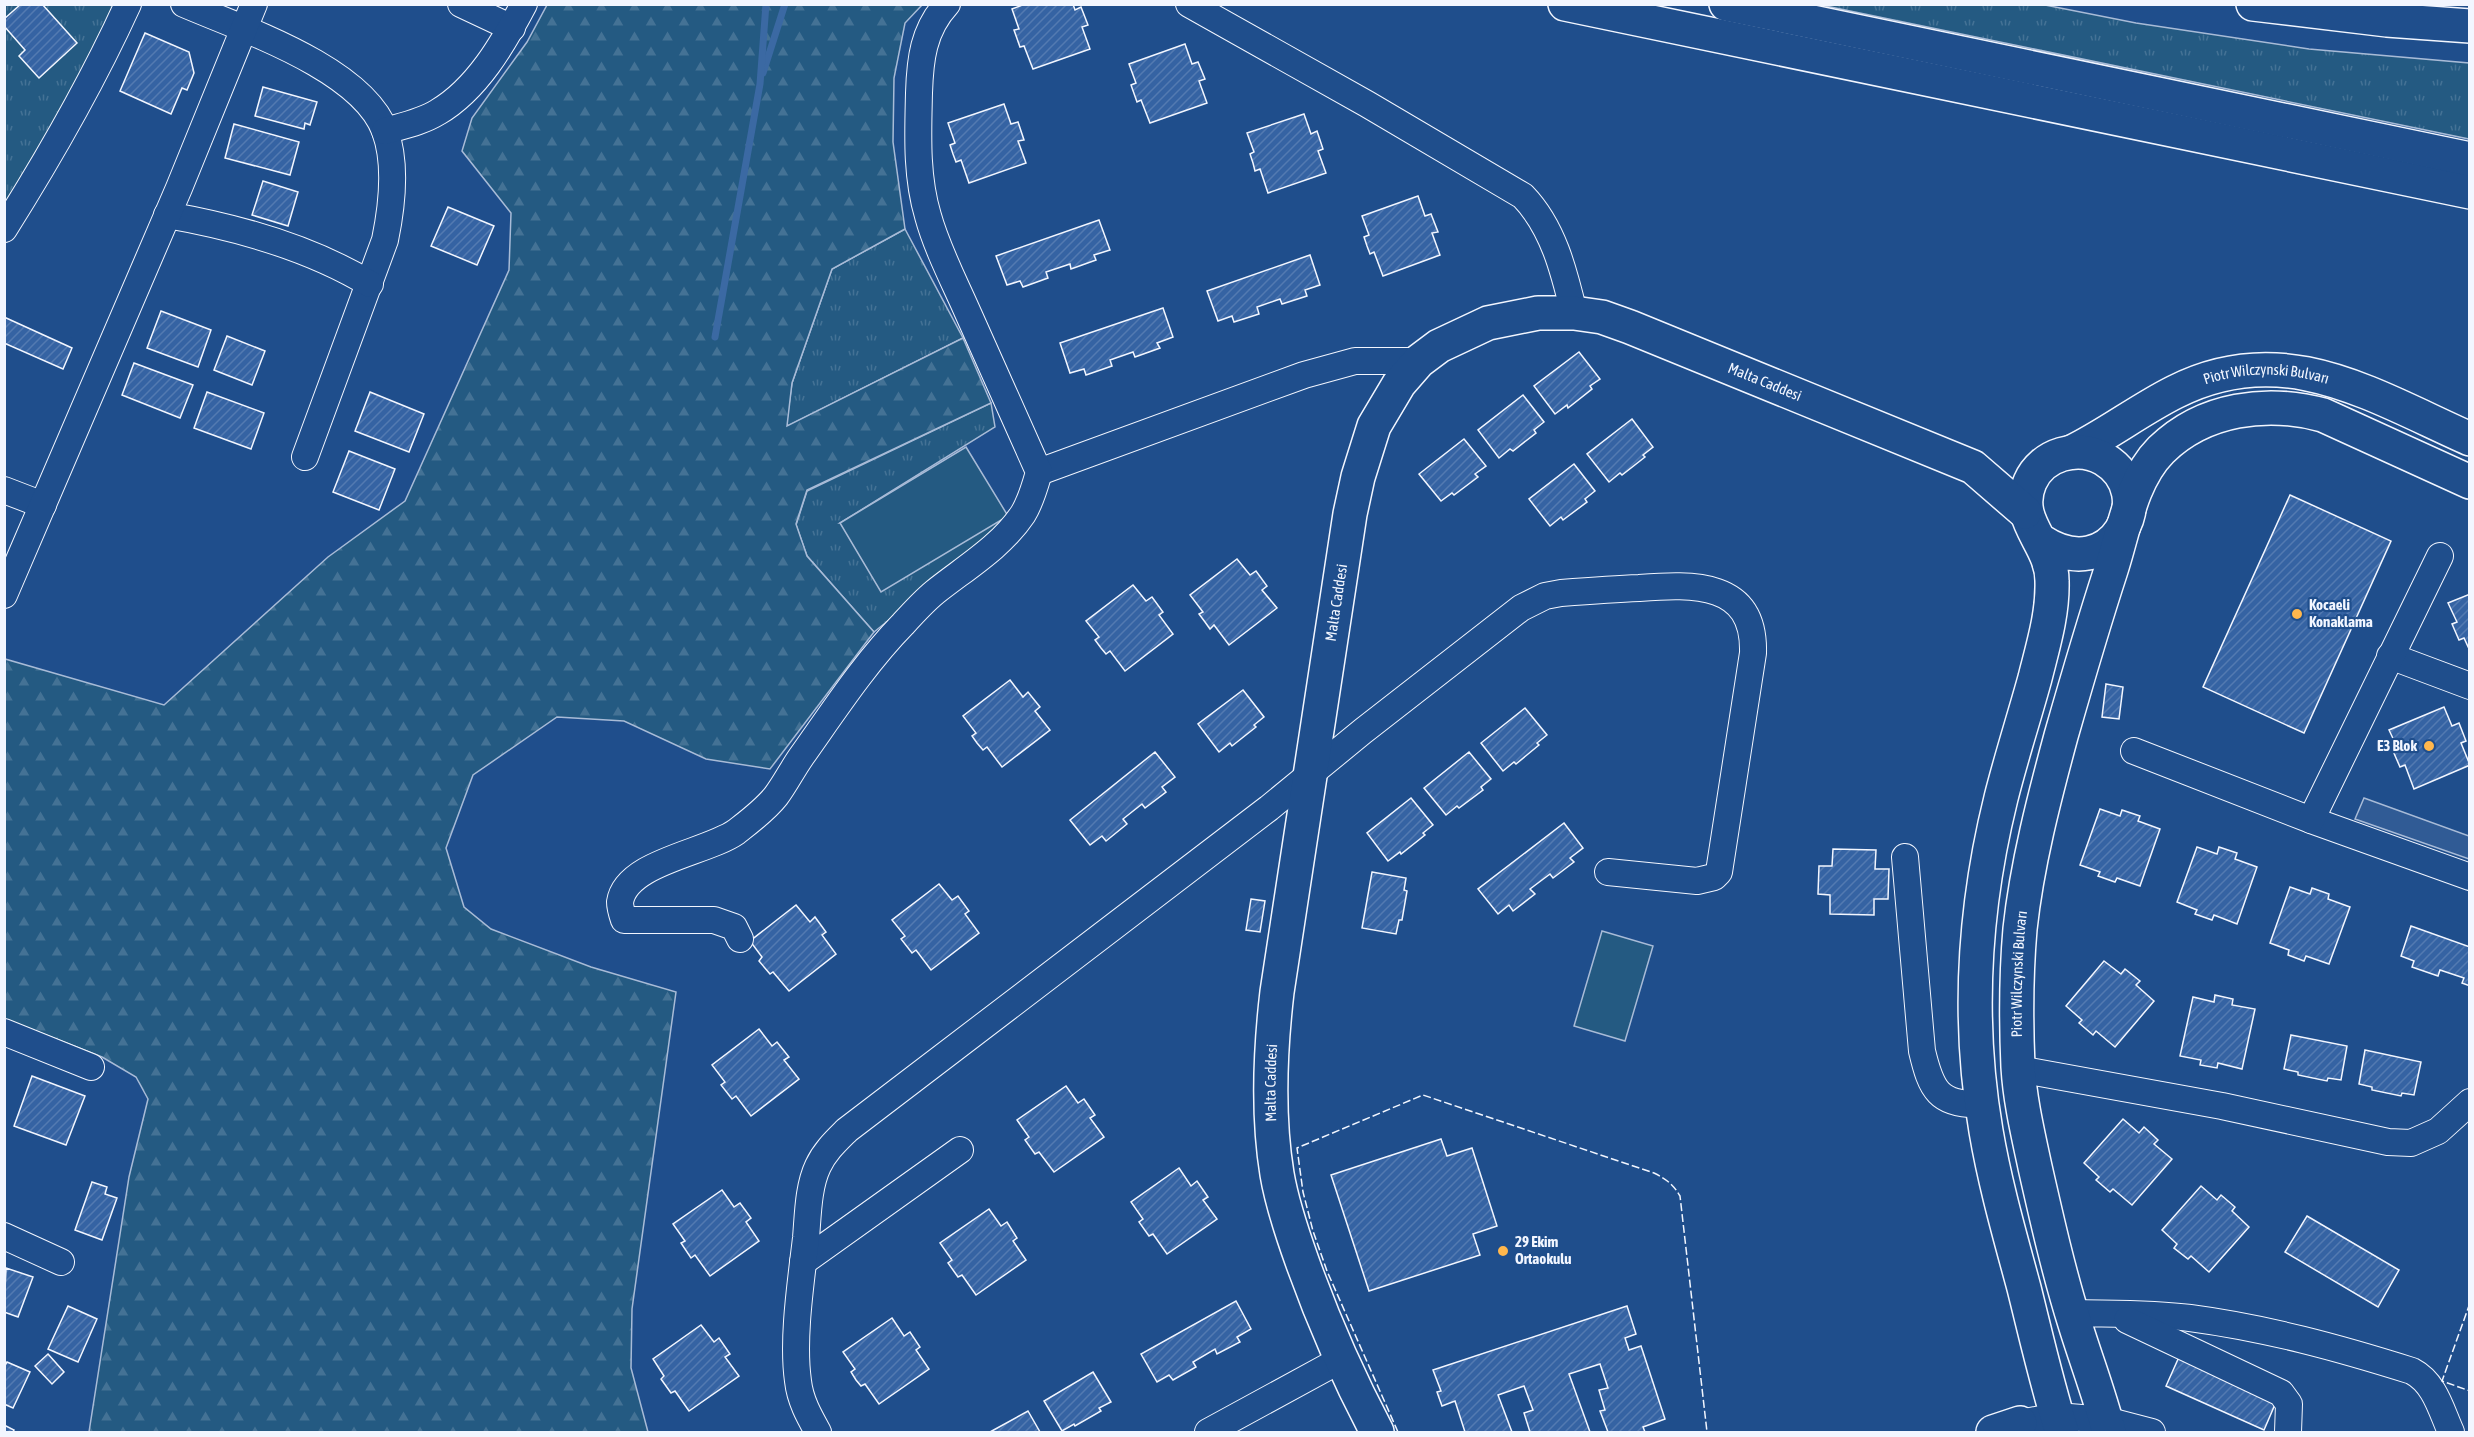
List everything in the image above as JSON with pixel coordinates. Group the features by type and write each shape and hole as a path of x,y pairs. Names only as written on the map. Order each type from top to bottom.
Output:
{"main road":[{"path":"1565,4 2469,192"},
{"path":"1726,4 2469,159"},
{"path":"2253,4 2387,20 2469,26"},
{"name":"Malta Caddesi","path":"1377,1432 1342,1359 1309,1279 1286,1213 1277,1175 1273,1138 1271,1061 1275,1010 1323,678 1358,477 1374,426 1399,384 1419,361 1439,346 1488,323 1538,313 1574,312 1602,317 1973,467 2025,512"},
{"name":"Piotr Wilczynski Bulvarı","path":"2041,466 2055,456 2072,452 2099,439 2174,393 2202,380 2231,372 2263,369 2325,376 2469,440"},
{"name":"Piotr Wilczynski Bulvarı","path":"2108,1426 2072,1313 2045,1215 2026,1123 2018,1069 2018,959 2020,927 2034,848 2083,659 2136,486 2159,452 2178,435 2206,420 2236,411 2266,407 2298,408 2323,416 2469,482"},
{"name":"Piotr Wilczynski Bulvarı","path":"2041,542 2056,551 2073,556 2090,554 2106,547 2119,535 2127,519 2129,502 2126,485 2117,470 2104,459 2088,453 2072,452"},
{"name":"Malta Caddesi","path":"1973,467 2041,466"},
{"path":"2041,466 2028,487 2025,512 2031,528 2049,559 2052,579 2048,628 2001,798 1985,866 1979,907 1976,1013 1982,1104 1991,1157 2059,1424"}],"street":[{"path":"4,229 71,120 93,80 128,4"},
{"path":"184,4 279,43 336,76 374,111 385,131 390,158 390,213 385,240 305,457"},
{"path":"4,595 11,561 43,505 254,4"},
{"path":"461,4 512,28"},
{"path":"385,131 436,113 454,101 474,82 512,28 524,4"},
{"path":"740,939 734,927 714,920 624,920 620,905 622,894 631,880 647,870 733,834 759,814 776,795 871,660 902,624 934,593 968,569 1007,534 1023,513 1039,471 942,254 928,216 921,186 918,157 919,109 924,42 931,26 947,4"},
{"path":"1189,4 1368,104 1523,196 1534,208 1551,240 1565,275 1574,312"},
{"path":"167,215 213,223 303,252 344,268 370,284"},
{"path":"1039,471 1337,365 1355,361 1419,361"},
{"path":"4,490 43,505"},
{"path":"2312,820 2440,556"},
{"path":"818,1432 802,1402 796,1359 803,1262 813,1182 817,1167 832,1144 869,1113 1234,835 1521,608 1535,600 1561,592 1683,585 1726,596 1745,612 1753,638 1753,653 1719,872 1714,877 1697,881 1608,872"},
{"path":"2390,657 2469,686"},
{"path":"2134,751 2312,820 2469,877"},
{"path":"1905,857 1922,1051 1929,1081 1935,1090 1949,1099 1967,1105 1982,1104"},
{"path":"4,1032 91,1067"},
{"path":"2018,1069 2222,1106 2388,1142 2411,1143 2438,1131 2469,1102"},
{"path":"803,1262 960,1150"},
{"path":"4,1236 61,1262"},
{"path":"2072,1313 2188,1318 2256,1329 2319,1342 2412,1371 2423,1376 2430,1383 2451,1432"},
{"path":"2116,1314 2281,1393 2289,1404 2288,1432"},
{"path":"1208,1432 1342,1359"},
{"path":"2007,1428 2059,1424 2108,1426 2152,1432"}],"green space":[{"path":"5,5 116,5 80,87 5,212"},
{"path":"547,5 922,5 905,23 894,78 893,142 905,229 832,269 792,383 787,426 963,338 991,403 807,490 796,524 807,556 874,632 770,769 706,759 624,721 557,717 473,775 446,848 464,907 491,929 591,967 676,992 632,1309 631,1368 648,1432 89,1432 129,1177 148,1099 136,1077 102,1057 5,1019 4,661 5,659 164,705 328,557 405,501 509,270 511,213 462,151 472,118 527,42"},
{"path":"1821,5 2045,5 2136,23 2309,49 2469,63 2469,139"},
{"path":"905,229 963,338 786,427 792,383 832,269"},
{"path":"991,403 995,427 840,523 1008,516 1004,527 874,632 807,556 796,525 807,491"},
{"path":"966,447 1008,516 881,592 840,523"},
{"path":"1602,931 1653,946 1625,1041 1574,1026"}],"shaded area":[{"path":"2364,798 2469,836 2469,859 2355,819"}],"building":[{"path":"21,4 42,4 77,43 39,78 19,56 25,50 4,26 4,19"},
{"path":"1025,4 1073,4 1075,10 1081,7 1088,25 1082,27 1090,49 1033,69 1024,46 1020,47 1014,30 1019,29 1012,9"},
{"path":"145,33 189,52 194,73 187,90 182,88 171,114 120,91"},
{"path":"1185,44 1192,64 1198,62 1205,79 1199,81 1207,103 1150,123 1141,100 1137,102 1131,85 1136,83 1129,64"},
{"path":"263,87 317,102 310,125 305,123 304,129 255,116"},
{"path":"1004,104 1011,124 1018,122 1024,140 1018,141 1026,163 969,183 961,160 956,162 953,154 950,145 955,143 948,123"},
{"path":"1304,114 1311,134 1317,131 1323,149 1318,151 1326,173 1268,193 1260,169 1255,171 1250,154 1254,152 1247,133"},
{"path":"234,124 299,142 290,175 225,158"},
{"path":"263,181 298,192 288,226 252,215"},
{"path":"1418,196 1425,216 1431,214 1438,232 1432,233 1440,255 1383,276 1374,252 1370,254 1367,246 1364,237 1369,235 1362,216"},
{"path":"448,207 494,226 477,265 431,246"},
{"path":"1099,220 1110,250 1094,255 1096,260 1071,269 1070,264 1046,272 1048,278 1023,287 1020,281 1007,285 996,256"},
{"path":"1310,255 1320,285 1305,290 1307,296 1282,304 1280,299 1257,307 1259,314 1234,322 1232,316 1218,321 1207,291"},
{"path":"1163,308 1173,337 1157,343 1160,348 1135,357 1133,352 1110,360 1112,366 1086,375 1084,369 1070,373 1060,343"},
{"path":"161,311 211,330 198,367 147,348"},
{"path":"4,317 72,348 63,369 4,343"},
{"path":"227,336 265,351 252,385 214,370"},
{"path":"1579,352 1600,379 1590,386 1592,389 1568,408 1567,405 1555,414 1534,386"},
{"path":"134,363 193,385 180,418 122,395"},
{"path":"207,392 264,413 251,449 194,428"},
{"path":"370,392 424,414 409,452 355,431"},
{"path":"1523,395 1544,422 1534,430 1536,433 1513,451 1510,449 1499,458 1478,430"},
{"path":"1632,419 1653,447 1643,455 1645,457 1609,482 1587,454"},
{"path":"1464,439 1486,466 1475,474 1478,477 1454,495 1452,493 1441,501 1419,474"},
{"path":"349,451 395,469 379,510 333,492"},
{"path":"1574,464 1595,491 1585,499 1587,502 1563,520 1561,517 1550,526 1529,499"},
{"name":"Kocaeli Konaklama","path":"2290,495 2391,541 2304,733 2203,687"},
{"path":"1237,559 1250,575 1256,571 1267,586 1262,590 1277,608 1229,645 1214,625 1210,629 1199,614 1203,612 1190,595"},
{"path":"1133,585 1146,601 1152,597 1163,612 1159,615 1173,634 1125,671 1110,651 1106,654 1101,648 1095,640 1099,637 1086,621"},
{"path":"2470,594 2470,651 2464,638 2459,640 2452,624 2457,622 2448,603"},
{"path":"1010,680 1023,697 1028,692 1040,707 1035,711 1050,730 1002,767 987,747 983,750 977,743 972,736 976,733 963,716"},
{"path":"2106,684 2123,687 2119,719 2102,717"},
{"path":"1243,690 1264,717 1254,725 1256,727 1232,746 1230,743 1219,752 1198,724"},
{"name":"E3 Blok","path":"2444,707 2452,726 2459,723 2466,741 2461,743 2470,765 2414,789 2405,765 2400,767 2393,751 2398,749 2389,730"},
{"path":"1525,708 1547,735 1537,743 1539,745 1516,764 1514,762 1503,771 1481,743"},
{"path":"1155,752 1175,777 1162,787 1166,792 1145,808 1142,804 1123,819 1127,824 1106,841 1102,836 1090,845 1070,820"},
{"path":"1469,752 1491,779 1481,787 1483,790 1446,815 1424,788"},
{"path":"1411,798 1433,825 1423,833 1425,835 1388,861 1367,833"},
{"path":"2100,809 2120,816 2122,810 2140,816 2138,821 2160,829 2140,886 2117,878 2115,882 2098,876 2100,872 2080,865"},
{"path":"1564,823 1583,848 1570,858 1574,862 1553,878 1550,874 1530,889 1535,894 1513,911 1509,905 1498,914 1478,889"},
{"path":"2197,847 2217,854 2219,847 2237,853 2235,859 2257,867 2237,924 2214,915 2212,920 2195,914 2197,910 2177,902"},
{"path":"1833,849 1876,850 1875,869 1889,869 1888,899 1874,899 1874,915 1830,914 1830,895 1818,894 1819,866 1832,866"},
{"path":"1372,872 1406,878 1404,890 1407,891 1402,920 1399,920 1396,934 1362,928"},
{"path":"939,884 952,900 958,896 969,911 965,914 979,933 931,970 916,950 912,953 901,939 905,936 892,920"},
{"path":"2290,887 2310,894 2312,888 2329,894 2328,899 2350,907 2329,964 2306,956 2304,961 2288,955 2289,950 2270,943"},
{"path":"1251,899 1265,901 1260,932 1246,930"},
{"path":"796,905 810,922 815,917 826,932 822,935 836,954 789,991 773,972 770,974 759,961 762,957 750,941"},
{"path":"2411,926 2470,947 2470,986 2462,983 2464,978 2440,970 2438,976 2412,967 2414,961 2401,956"},
{"path":"2104,961 2121,974 2125,969 2140,981 2136,985 2154,1001 2115,1047 2096,1031 2093,1035 2079,1023 2082,1020 2066,1006"},
{"path":"2215,995 2233,999 2232,1005 2255,1009 2242,1069 2218,1063 2217,1068 2200,1065 2201,1060 2180,1056 2193,997 2214,1002"},
{"path":"759,1029 772,1046 777,1042 789,1057 784,1060 799,1079 751,1116 736,1096 732,1099 721,1085 725,1082 712,1065"},
{"path":"2291,1035 2347,1046 2341,1080 2328,1078 2327,1081 2298,1075 2298,1072 2284,1069"},
{"path":"2365,1050 2421,1062 2414,1095 2402,1093 2401,1096 2372,1090 2372,1087 2359,1084"},
{"path":"32,1076 85,1096 66,1145 14,1126"},
{"path":"1066,1086 1078,1103 1084,1099 1095,1115 1090,1118 1104,1137 1054,1172 1039,1152 1035,1154 1025,1140 1029,1137 1017,1120"},
{"path":"2123,1119 2139,1133 2144,1127 2158,1140 2154,1144 2172,1159 2132,1205 2113,1189 2110,1192 2096,1180 2099,1177 2084,1163"},
{"path":"1441,1139 1447,1156 1472,1148 1497,1226 1473,1234 1480,1255 1369,1291 1331,1175"},
{"path":"1179,1168 1191,1186 1197,1181 1208,1197 1203,1200 1217,1219 1167,1254 1153,1234 1149,1236 1139,1222 1143,1219 1131,1202"},
{"path":"92,1182 107,1187 105,1194 117,1198 102,1240 75,1230"},
{"path":"2201,1186 2217,1200 2221,1195 2235,1207 2232,1211 2249,1227 2209,1272 2191,1256 2188,1259 2174,1248 2177,1244 2162,1230"},
{"path":"722,1190 734,1207 740,1203 751,1218 746,1222 759,1241 710,1276 695,1255 691,1258 681,1243 685,1241 673,1224"},
{"path":"989,1209 1001,1226 1007,1222 1017,1238 1013,1241 1026,1260 976,1295 962,1275 958,1277 948,1263 952,1260 940,1243"},
{"path":"2307,1216 2399,1270 2378,1307 2285,1252"},
{"path":"6,1268 33,1277 18,1317 4,1312"},
{"path":"1236,1301 1251,1329 1237,1337 1240,1342 1217,1354 1215,1349 1193,1362 1196,1367 1173,1380 1169,1375 1157,1382 1141,1354"},
{"path":"68,1306 97,1319 78,1362 48,1349"},
{"path":"1627,1306 1636,1334 1625,1338 1629,1350 1641,1346 1665,1419 1643,1427 1645,1432 1608,1432 1600,1411 1605,1410 1599,1390 1608,1388 1600,1364 1569,1374 1590,1432 1530,1432 1524,1413 1533,1410 1524,1386 1498,1395 1512,1432 1465,1432 1455,1401 1442,1406 1437,1392 1441,1391 1433,1370"},
{"path":"892,1318 904,1336 910,1332 920,1347 916,1350 929,1369 879,1404 865,1384 861,1386 856,1380 851,1372 855,1369 843,1352"},
{"path":"701,1325 714,1342 719,1338 730,1354 725,1357 739,1376 689,1411 675,1391 671,1393 661,1379 664,1376 653,1359"},
{"path":"48,1354 64,1372 52,1384 35,1366"},
{"path":"2179,1357 2276,1402 2264,1430 2166,1386"},
{"path":"7,1362 30,1372 13,1408 4,1404 4,1367"},
{"path":"1093,1372 1111,1402 1099,1408 1101,1411 1062,1431 1044,1401"},
{"path":"1028,1411 1040,1432 990,1432"},
{"path":"4,1425 14,1430 13,1432 4,1432"}],"waterway":[{"path":"715,337 760,84 766,4"},
{"path":"763,73 785,4"}],"fence":[{"path":"1398,1432 1327,1271 1303,1192 1297,1148 1423,1095 1654,1173 1675,1188 1680,1196 1707,1432"},
{"path":"2470,1303 2442,1381 2470,1391"}],"place":[{"name":"Kocaeli Konaklama","path":"2297,614"},
{"name":"E3 Blok","path":"2429,746"},
{"name":"29 Ekim Ortaokulu","path":"1503,1251"}]}
